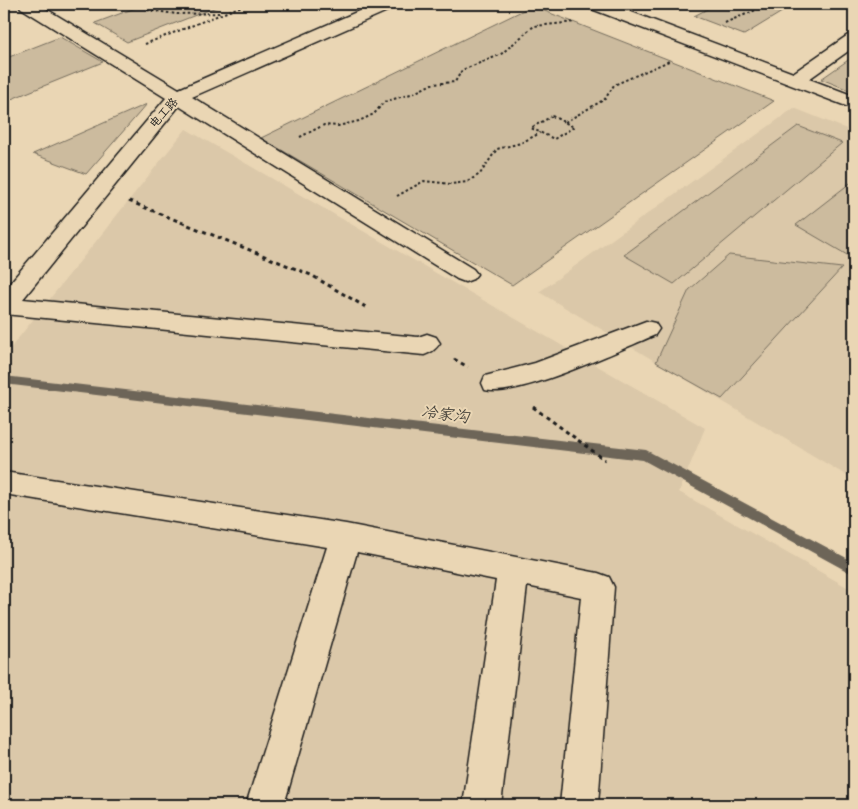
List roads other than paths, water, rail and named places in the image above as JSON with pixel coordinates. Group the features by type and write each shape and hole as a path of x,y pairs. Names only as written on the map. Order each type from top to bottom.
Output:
{"street":[{"path":"27,4 465,274"},
{"name":"电工路","path":"4,306 177,97 388,4"},
{"path":"602,6 854,103"},
{"path":"796,80 854,40"},
{"path":"4,306 424,346 427,343"},
{"path":"495,383 542,372 646,329"},
{"path":"4,483 346,536 598,587 579,805"},
{"path":"265,805 346,536"},
{"path":"482,805 513,570"}],"waterway":[{"name":"冷家沟","path":"4,380 646,455 854,569"}]}
